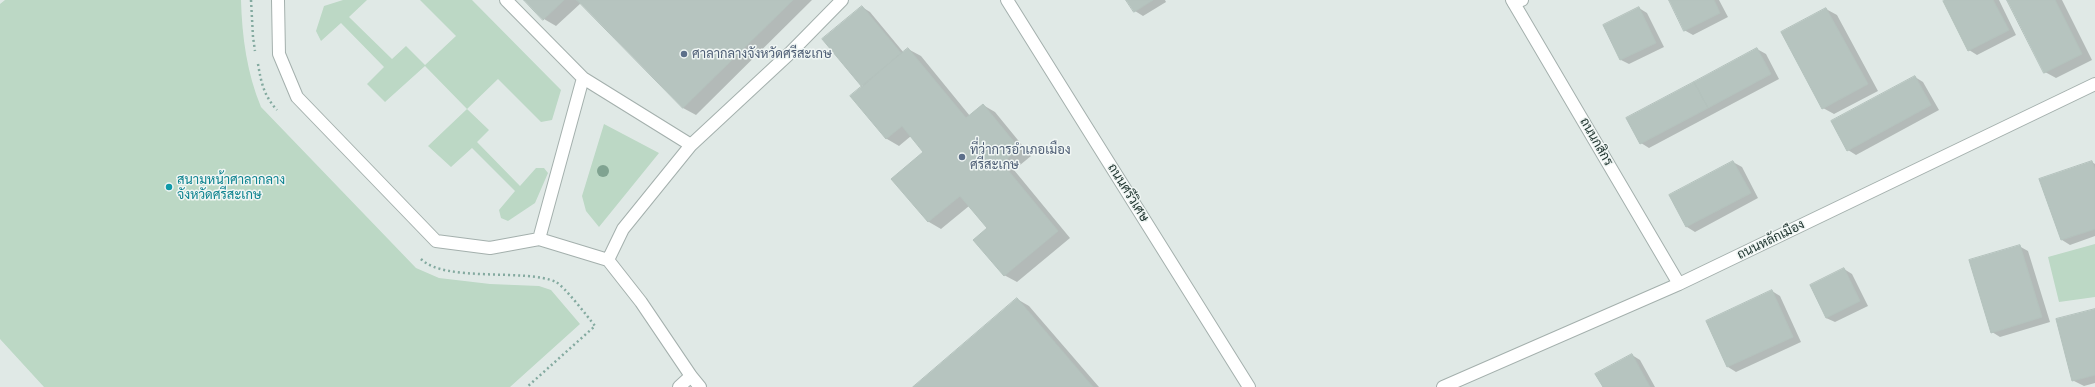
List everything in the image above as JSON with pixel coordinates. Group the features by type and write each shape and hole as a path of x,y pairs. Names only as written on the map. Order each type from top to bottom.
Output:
{"street":[{"path":"278,0 279,54 297,97 436,241 490,248 539,239 608,260 641,302 700,387"},
{"path":"506,0 583,78 691,144"},
{"path":"608,260 623,229 691,144 790,53 842,0"},
{"name":"ถนนศรีวิเศษ","path":"1007,0 1249,387"},
{"name":"ถนนกสิกร","path":"1516,1 1679,284"},
{"path":"539,239 583,78"},
{"name":"ถนนหลักเมือง","path":"1443,387 1679,284 2095,84"},
{"path":"679,387 691,376"}],"green space":[{"name":"สนามหน้าศาลากลาง จังหวัดศรีสะเกษ","path":"5,0 241,0 246,55 252,81 261,107 416,268 439,278 490,284 539,286 551,290 580,324 510,387 44,387 0,339 0,4"},
{"path":"343,0 367,0 349,17 392,59 406,46 425,65 456,36 420,0 472,0 561,90 552,120 541,122 498,79 467,109 425,66 385,102 367,84 384,67 341,23 321,41 316,31 324,6"},
{"path":"467,109 489,130 477,142 520,186 536,168 544,168 548,173 535,203 508,221 501,218 499,210 515,191 472,148 451,167 428,146"},
{"path":"604,124 659,153 599,227 586,211 582,196"},
{"path":"2095,244 2095,297 2059,302 2048,257"}],"building":[{"path":"524,0 564,0 543,20"},
{"name":"ศาลากลางจังหวัดศรีสะเกษ","path":"577,0 793,0 683,108"},
{"path":"1126,0 1153,0 1134,12"},
{"path":"1669,0 1714,0 1720,13 1684,31"},
{"path":"1993,0 2009,30 1968,51 1943,1"},
{"path":"2007,0 2055,0 2082,54 2044,73"},
{"path":"862,6 901,53 862,87 822,39"},
{"path":"1639,7 1656,43 1620,60 1603,25"},
{"path":"1826,8 1868,84 1822,109 1781,32"},
{"name":"ที่ว่าการอำเภอเมือง ศรีสะเกษ","path":"908,48 966,118 983,104 1019,148 1002,163 1058,231 1004,276 973,240 987,228 960,196 928,222 891,179 923,152 902,126 886,139 850,96"},
{"path":"1757,48 1771,74 1708,108 1694,82"},
{"path":"1915,76 1931,105 1847,151 1831,121"},
{"path":"1694,82 1708,108 1640,144 1626,118"},
{"path":"1733,161 1751,193 1686,227 1669,195"},
{"path":"2092,161 2095,170 2095,229 2061,240 2039,179"},
{"path":"2020,245 2042,317 1991,333 1969,260"},
{"path":"1844,268 1860,301 1826,318 1810,285"},
{"path":"1772,290 1793,337 1727,367 1706,321"},
{"path":"1017,298 1093,387 913,387"},
{"path":"2095,309 2095,375 2072,381 2056,319"},
{"path":"1632,354 1650,387 1603,387 1595,374"}],"place":[{"name":"ศาลากลางจังหวัดศรีสะเกษ","path":"684,54"},
{"name":"ที่ว่าการอำเภอเมือง ศรีสะเกษ","path":"962,157"},
{"name":"สนามหน้าศาลากลาง จังหวัดศรีสะเกษ","path":"169,187"}]}
